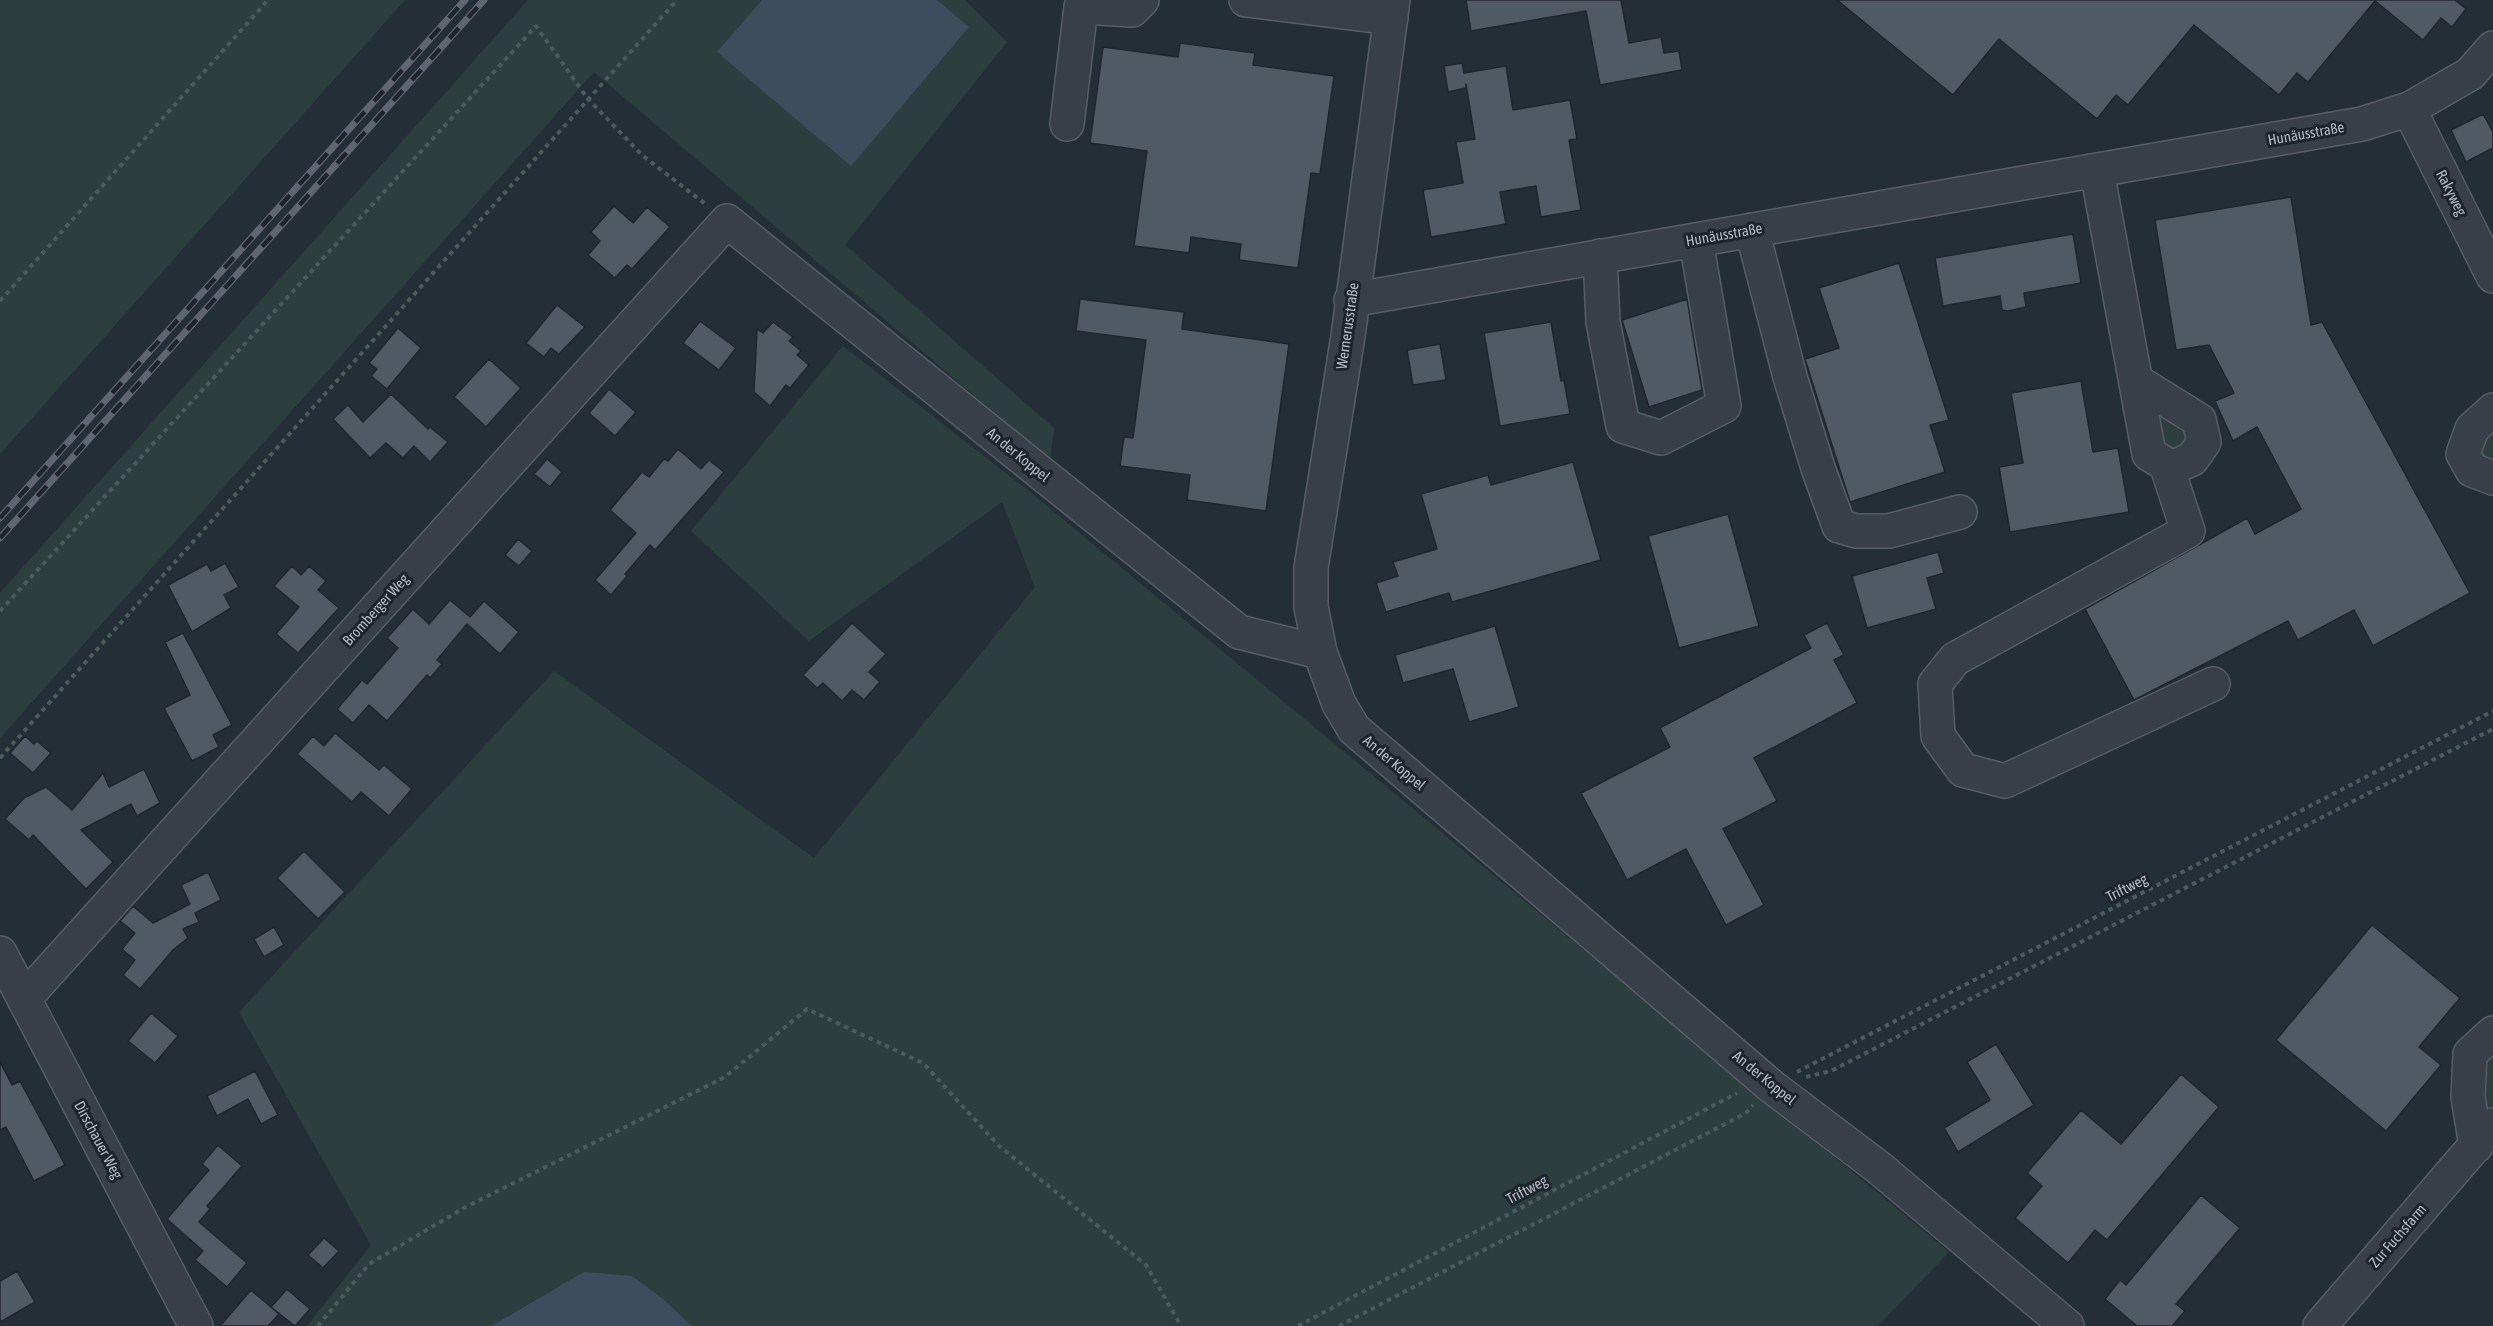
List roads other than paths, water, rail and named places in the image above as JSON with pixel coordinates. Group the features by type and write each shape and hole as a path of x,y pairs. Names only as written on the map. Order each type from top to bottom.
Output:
{"street":[{"path":"1067,124 1081,7 1132,10 1142,0"},
{"path":"1246,0 1392,9"},
{"name":"Wernerusstraße","path":"1320,652 1311,607 1311,568 1348,336 1351,300 1392,9"},
{"name":"Hunäusstraße","path":"1351,300 2362,124 2409,109 2470,74 2493,48"},
{"name":"Rakyweg","path":"2409,109 2493,276"},
{"path":"2097,171 2149,454 2172,468 2192,459 2204,442 2199,420 2136,381"},
{"name":"An der Koppel","path":"727,221 1239,632 1320,652 1338,704 1354,729 1771,1086 1878,1167 2067,1326"},
{"name":"Bromberger Weg","path":"24,999 727,221"},
{"path":"1752,230 1790,377 1818,468 1839,526 1856,531 1889,531 1960,512"},
{"path":"1600,256 1603,322 1623,426 1661,438 1724,406 1696,240"},
{"path":"2493,410 2472,429 2463,454 2472,470 2493,478"},
{"path":"2166,464 2188,531 1955,659 1935,684 1938,736 1963,770 2005,781 2213,684"},
{"name":"Dirschauer Weg","path":"0,953 196,1326"},
{"name":"Zur Fuchsfarm","path":"2320,1326 2484,1136 2468,1097 2469,1054 2493,1033"}],"water":[{"path":"762,0 937,0 969,27 851,166 717,52"},
{"path":"584,1272 632,1276 663,1299 692,1326 491,1326"}],"railway":[{"path":"0,518 465,0"},
{"path":"0,538 484,0"}]}
